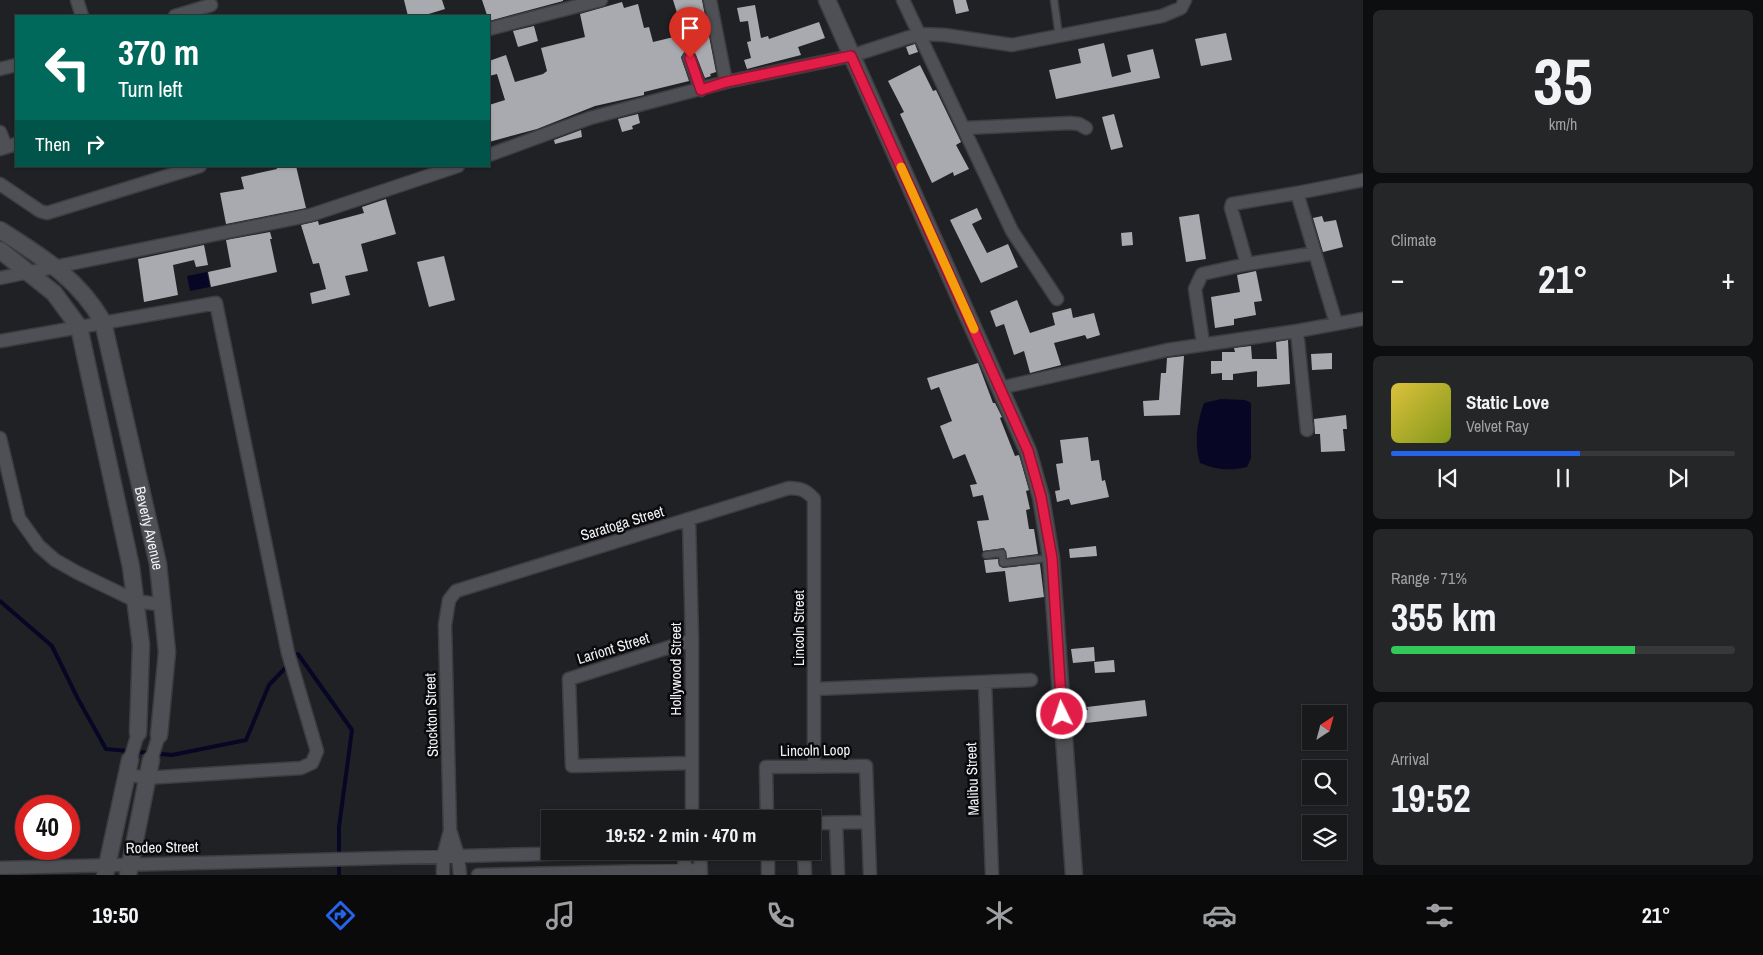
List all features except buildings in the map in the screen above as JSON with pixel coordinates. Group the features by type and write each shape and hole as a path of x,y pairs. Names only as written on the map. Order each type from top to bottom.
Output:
{"street":[{"path":"77,0 82,15"},
{"path":"490,30 601,0"},
{"path":"710,0 726,82"},
{"path":"827,0 1028,451 1041,497 1052,558 1074,875"},
{"path":"904,0 1012,231 1057,299"},
{"path":"490,155 590,118 726,82 851,56 919,34 944,35 1012,45 1173,13 1181,8 1185,0"},
{"path":"179,15 211,7"},
{"path":"690,58 701,90"},
{"path":"0,69 15,65"},
{"path":"965,128 1070,123 1079,124 1086,128"},
{"path":"0,132 7,147"},
{"path":"0,184 40,211 48,213 197,167"},
{"path":"0,278 311,215 426,172 453,167"},
{"path":"1247,264 1231,208 1232,204 1363,180"},
{"path":"1298,192 1336,323"},
{"name":"Beverly Avenue","path":"0,230 58,267 94,306 103,322 158,564 164,605 167,652 159,735 146,778 130,870"},
{"name":"Beverly Avenue","path":"0,250 29,271 54,293 79,327 136,601 140,645 138,732 128,767 107,870"},
{"path":"1203,343 1196,296 1198,280 1202,274 1247,264 1316,253"},
{"path":"0,341 216,303 288,653 317,751 312,763 301,768 146,778 128,767"},
{"path":"1000,388 1203,343 1297,331 1363,319"},
{"path":"1297,331 1307,430"},
{"path":"0,438 19,518 38,546 55,560 136,601 164,605"},
{"name":"Saratoga Street","path":"449,600 456,591 468,586 789,488 799,488 808,491"},
{"name":"Lincoln Street","path":"808,491 814,499 814,766"},
{"name":"Hollywood Street","path":"689,520 692,640 692,810"},
{"name":"Stockton Street","path":"449,600 445,625 450,830"},
{"name":"Lariont Street","path":"691,763 572,766 569,679 692,640"},
{"path":"815,689 1031,680"},
{"name":"Malibu Street","path":"985,682 992,875"},
{"name":"Lincoln Loop","path":"767,810 766,767 866,766 870,875"},
{"path":"821,824 868,822"},
{"path":"836,823 838,875"},
{"path":"450,830 458,856 460,875"},
{"path":"443,875 443,857 450,830"},
{"path":"443,857 541,854"},
{"name":"Rodeo Street","path":"0,868 130,870 324,860 443,857"},
{"path":"768,860 768,875"},
{"path":"804,860 804,875"},
{"path":"478,875 700,872"}],"lane":[{"path":"1054,0 1059,36"},
{"path":"986,555 1002,553 1003,563 1052,558"}],"water":[{"path":"207,272 210,287 190,291 187,276"},
{"path":"1221,399 1245,400 1251,403 1251,458 1247,467 1223,469 1200,463 1197,433 1204,403"}],"waterway":[{"path":"0,601 52,646 78,699 106,749 172,755 246,740 269,685 289,664"},
{"path":"293,659 298,654 352,730 339,827 339,875"}],"slow traffic":[{"path":"901,167 974,329"}],"route":[{"path":"690,58 701,90 726,82 851,56 1028,451 1041,497 1052,558 1062,714"}]}
